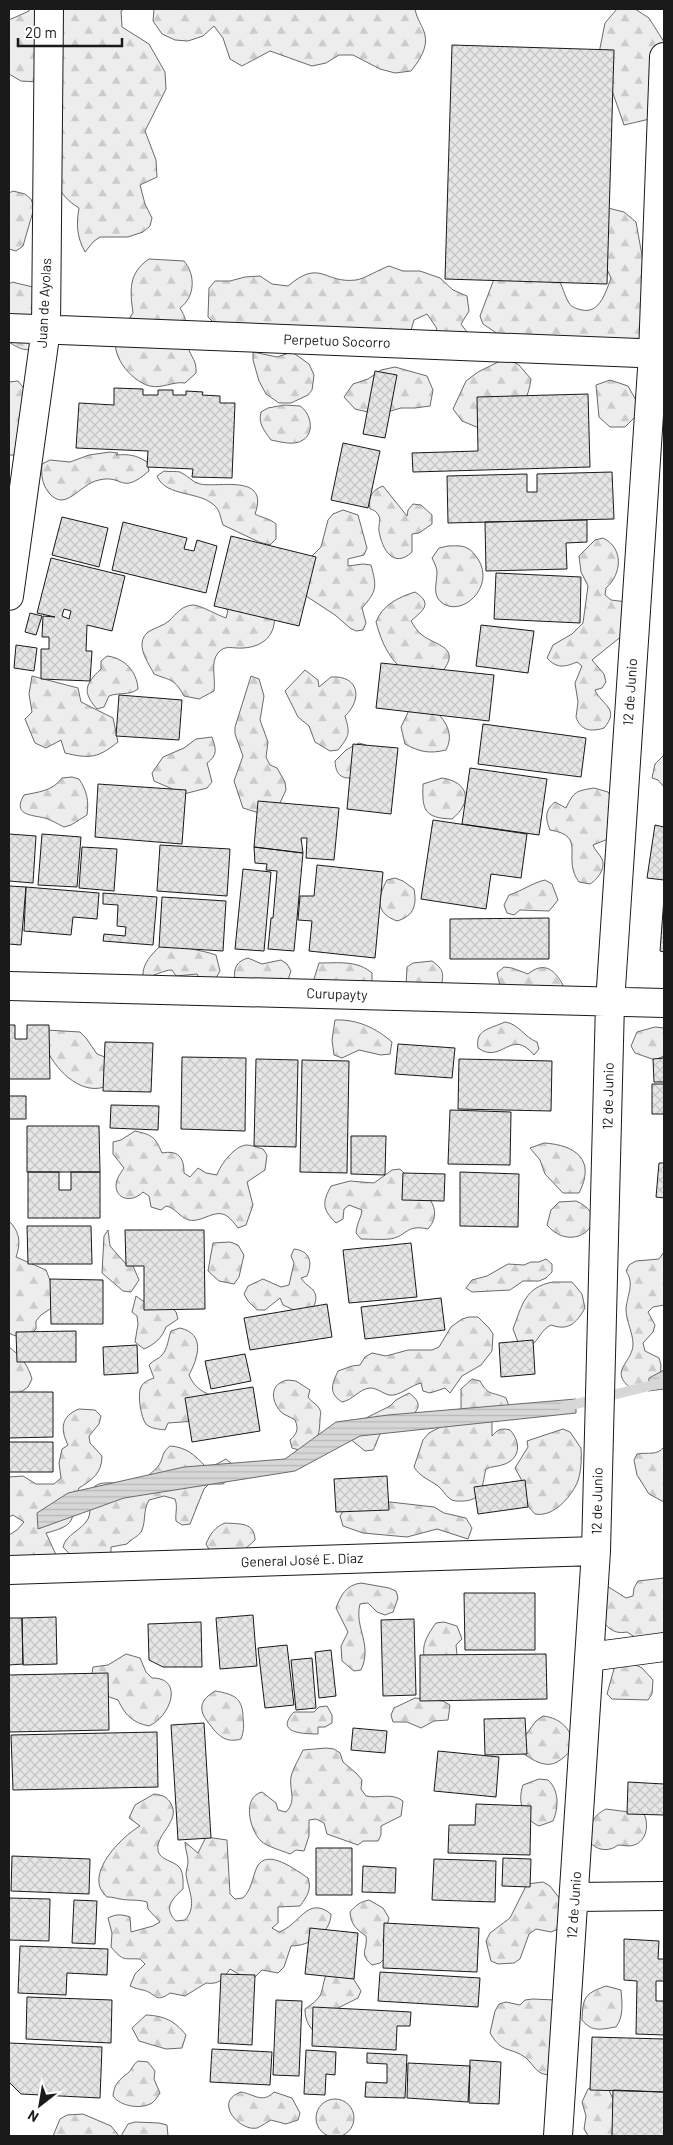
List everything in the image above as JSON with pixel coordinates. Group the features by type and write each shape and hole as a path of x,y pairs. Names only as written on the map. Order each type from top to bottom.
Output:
{"street":[{"name":"Juan de Ayolas","path":"9,596 46,329 50,9"},
{"name":"12 de Junio","path":"558,2136 596,1551 610,1003 659,354 664,57"},
{"name":"Perpetuo Socorro","path":"9,328 659,354"},
{"name":"Curupayty","path":"9,986 664,1003"},
{"name":"General José E. Diaz","path":"9,1570 596,1551"},
{"path":"589,1657 664,1647"},
{"path":"574,1898 664,1896"}],"green space":[{"path":"29,9 124,9 121,11 122,27 149,44 165,72 166,89 145,131 156,160 157,177 140,185 145,204 152,218 150,226 143,232 128,237 100,237 85,252 78,231 79,208 65,197 55,178 50,154 62,142 38,82 21,81 9,74 9,20 29,11"},
{"path":"154,9 415,9 426,40 420,59 411,71 395,73 380,69 353,55 339,55 326,63 312,66 270,51 242,66 230,59 223,38 214,26 203,36 188,41 175,40 162,34 153,21"},
{"path":"617,9 635,9 649,18 664,42 664,108 654,118 624,125 599,53 605,23"},
{"path":"13,191 25,194 31,199 34,208 23,246 16,251 9,249 9,193"},
{"path":"608,208 624,212 636,222 643,261 641,278 647,289 645,344 501,336 483,324 480,316 494,279 557,277 567,300 573,307 580,310 588,310 598,305 611,278 601,256"},
{"path":"149,259 184,261 191,273 191,292 189,298 180,308 187,324 188,347 195,362 196,373 185,383 154,387 142,383 128,372 118,356 115,339 118,331 133,313 131,290 134,276 142,264"},
{"path":"389,266 403,271 420,271 440,278 453,290 467,296 469,311 461,324 470,336 440,342 436,327 427,314 414,320 410,334 218,327 208,317 209,288 215,281 230,281 260,276 272,284 288,286 308,274 316,273 337,279 356,280"},
{"path":"12,282 37,288 34,349 27,350 9,342 9,284"},
{"path":"253,352 277,357 292,352 309,364 314,375 312,390 308,395 291,403 279,403 266,394 259,381 253,360"},
{"path":"506,358 519,365 531,379 525,400 514,412 479,428 462,421 453,409 466,381 478,372"},
{"path":"395,367 427,376 433,390 430,406 372,413 355,409 344,397 353,384 368,379 381,370"},
{"path":"610,380 628,386 637,402 635,417 625,427 610,427 599,417 596,385"},
{"path":"18,381 26,391 24,455 9,455 9,382"},
{"path":"284,405 300,406 307,413 310,423 309,433 307,437 299,442 287,443 271,440 262,427 260,420 261,412 268,408"},
{"path":"110,452 118,453 116,455 136,456 147,462 149,471 140,478 127,483 107,479 99,480 67,499 55,498 47,490 42,479 42,464 50,460 70,462 89,455"},
{"path":"164,471 180,472 200,484 229,484 249,488 255,493 258,501 255,514 276,524 276,539 270,545 259,542 223,525 217,509 210,502 168,488 162,483 157,476"},
{"path":"383,486 407,516 408,510 413,504 421,505 432,515 432,524 419,533 412,534 412,552 400,559 390,555 383,545 379,531 379,516 370,509 372,494"},
{"path":"343,510 358,515 367,548 364,555 348,559 348,566 371,565 375,584 371,597 362,608 366,623 363,630 356,631 303,594 310,558 321,547 328,520 333,514"},
{"path":"603,538 615,548 618,562 618,569 606,588 605,595 611,600 627,602 623,635 592,660 604,674 606,682 602,688 595,690 608,707 611,716 604,728 591,730 584,728 576,717 578,702 575,683 582,666 577,662 561,666 554,664 547,658 553,645 572,634 583,623 588,586 581,572 579,556 595,540"},
{"path":"460,546 469,549 478,559 482,570 483,580 474,597 458,606 449,606 441,602 436,592 437,570 432,558 439,548"},
{"path":"415,592 421,596 425,604 422,611 411,621 422,635 445,648 448,652 447,664 442,672 410,676 392,658 379,631 376,622 382,611 397,599"},
{"path":"220,602 274,613 271,633 268,638 257,645 221,650 214,661 214,691 199,699 184,696 175,683 154,674 146,659 142,642 148,632 169,621 183,608 190,605 201,607 226,618 228,611"},
{"path":"107,656 119,659 128,666 135,677 138,689 109,696 104,707 97,709 89,698 87,688 101,669 101,661"},
{"path":"305,670 318,680 319,687 331,677 340,677 348,680 355,689 356,696 354,702 345,716 348,734 338,750 330,751 315,742 309,726 298,717 285,691"},
{"path":"32,676 78,688 81,702 113,718 118,742 105,751 93,756 65,753 61,740 46,748 35,743 25,719 32,712 29,694"},
{"path":"251,676 259,679 264,696 260,720 268,742 266,757 270,765 277,768 285,782 286,790 279,805 259,813 243,808 234,781 243,756 235,734 235,727"},
{"path":"412,704 429,704 443,719 449,737 446,750 425,752 405,744 401,727"},
{"path":"212,737 215,752 207,763 212,782 207,788 184,794 154,781 152,773 163,757 184,748 196,739"},
{"path":"359,743 366,745 371,757 362,777 343,777 337,772 335,761 346,750"},
{"path":"664,755 664,787 658,780 652,778 655,764"},
{"path":"72,777 79,779 86,792 88,805 87,815 71,825 64,827 47,819 29,815 20,807 24,795 45,790 54,786 62,778"},
{"path":"442,778 458,784 463,788 465,794 463,806 452,819 436,817 430,814 424,806 423,784"},
{"path":"594,788 608,792 615,804 608,839 593,845 602,859 603,866 596,879 590,884 579,882 572,865 571,843 568,837 550,830 547,814 549,808 555,802 566,808 576,793"},
{"path":"395,878 414,889 415,895 411,913 397,921 385,914 380,904 381,893 387,880"},
{"path":"545,880 552,884 558,900 549,911 520,910 514,915 507,913 504,905 509,895"},
{"path":"165,941 216,955 220,971 216,978 200,980 197,974 176,976 172,970 143,977 147,961"},
{"path":"248,958 262,964 281,960 287,964 291,971 286,986 235,980 237,966 241,961"},
{"path":"432,961 442,972 441,987 406,986 407,967 413,963"},
{"path":"319,963 347,963 360,966 372,973 372,989 317,986 314,979"},
{"path":"504,967 528,974 540,968 549,969 554,972 564,987 500,986 497,973"},
{"path":"335,1020 351,1021 366,1025 379,1033 392,1042 390,1054 381,1055 359,1050 342,1058 334,1055 332,1040"},
{"path":"505,1022 514,1025 537,1042 539,1049 534,1055 526,1047 519,1044 494,1052 486,1052 478,1048 481,1033"},
{"path":"655,1027 664,1028 664,1056 655,1060 635,1053 631,1046 637,1032"},
{"path":"46,1030 80,1032 97,1054 110,1059 109,1085 100,1088 90,1088 72,1081 57,1067 47,1050"},
{"path":"135,1131 153,1138 162,1153 168,1152 179,1156 183,1163 184,1173 190,1177 198,1168 206,1173 217,1175 229,1156 242,1146 249,1145 263,1149 267,1155 265,1170 247,1182 253,1205 246,1225 238,1228 228,1217 222,1214 199,1220 189,1220 169,1207 166,1206 161,1210 151,1207 149,1196 143,1192 131,1198 120,1195 117,1191 116,1183 124,1168 113,1154 113,1142 121,1140"},
{"path":"544,1143 565,1147 580,1156 584,1163 585,1172 584,1181 579,1193 563,1193 545,1174 540,1160 530,1148"},
{"path":"400,1169 428,1196 432,1204 435,1212 428,1229 411,1229 396,1238 390,1239 361,1239 356,1233 362,1210 349,1205 344,1209 343,1219 336,1223 328,1214 325,1201 331,1186 350,1181 374,1183 392,1170"},
{"path":"576,1201 587,1208 592,1216 592,1225 587,1231 579,1236 569,1237 558,1234 547,1225 551,1210 559,1202"},
{"path":"9,1221 15,1229 18,1238 19,1247 16,1257 46,1270 55,1293 53,1307 36,1321 36,1329 24,1337 9,1333"},
{"path":"108,1230 110,1246 126,1264 133,1266 139,1280 131,1292 123,1291 102,1273 104,1236"},
{"path":"230,1242 238,1245 244,1255 239,1277 234,1284 219,1281 208,1271 213,1243"},
{"path":"294,1249 304,1252 309,1258 310,1266 307,1276 301,1278 315,1293 316,1300 313,1307 305,1315 283,1305 280,1298 265,1310 257,1310 244,1294 248,1286 263,1279 281,1287 289,1285 294,1263 291,1256"},
{"path":"664,1252 664,1305 653,1307 648,1312 655,1325 653,1332 643,1343 645,1351 659,1358 661,1365 660,1380 632,1389 625,1383 621,1372 632,1351 633,1344 626,1313 630,1280 626,1271 629,1265 636,1261 659,1259"},
{"path":"546,1259 552,1264 552,1272 546,1278 539,1281 523,1281 510,1290 472,1292 466,1288 472,1280 487,1276 508,1264 524,1265"},
{"path":"553,1282 572,1282 582,1294 585,1308 571,1325 557,1327 551,1325 532,1345 518,1342 513,1329 526,1298 536,1288"},
{"path":"136,1296 143,1301 165,1301 176,1312 178,1319 166,1327 158,1340 144,1349 135,1342 138,1324 137,1316 132,1312"},
{"path":"478,1317 489,1328 493,1334 492,1351 481,1365 462,1376 450,1393 445,1388 430,1393 423,1391 421,1383 393,1395 370,1388 342,1402 333,1392 332,1388 338,1371 360,1365 365,1357 372,1353 386,1356 408,1350 432,1350 439,1347 451,1327 462,1319"},
{"path":"180,1328 194,1335 197,1341 197,1354 189,1375 198,1388 211,1395 196,1421 168,1423 165,1430 155,1429 148,1426 144,1421 140,1406 140,1390 144,1383 154,1378 149,1365 164,1352 171,1331"},
{"path":"9,1347 24,1361 32,1379 28,1387 15,1396 9,1394"},
{"path":"472,1379 480,1381 488,1392 506,1398 509,1406 492,1420 492,1436 500,1430 510,1430 516,1440 517,1450 516,1455 508,1463 486,1469 483,1485 475,1498 456,1501 449,1498 440,1488 422,1476 414,1467 423,1440 429,1433 450,1422 461,1412 461,1389"},
{"path":"288,1380 296,1381 310,1390 308,1397 320,1411 318,1436 299,1450 292,1448 290,1440 297,1431 295,1420 281,1412 277,1407 274,1397 275,1388"},
{"path":"409,1393 416,1400 418,1406 416,1411 411,1416 384,1430 373,1450 365,1451 349,1438 354,1424 390,1406 396,1400"},
{"path":"79,1409 95,1410 101,1416 99,1424 89,1436 90,1443 102,1456 100,1467 92,1479 79,1488 70,1522 58,1530 46,1533 57,1557 9,1573 9,1535 24,1522 13,1515 9,1517 9,1477 23,1476 36,1484 54,1484 61,1478 59,1463 62,1449 68,1445 64,1434 64,1424 69,1415"},
{"path":"563,1429 570,1432 581,1448 579,1479 572,1492 558,1507 547,1513 535,1514 525,1503 522,1481 515,1468 528,1447 527,1441"},
{"path":"170,1446 190,1452 205,1466 213,1466 226,1459 232,1464 229,1479 223,1484 209,1484 204,1489 190,1524 182,1525 176,1521 175,1499 164,1496 149,1500 140,1534 127,1544 111,1547 111,1555 79,1564 63,1547 67,1539 82,1527 88,1519 92,1489 104,1483 129,1484 140,1481 157,1467 165,1451"},
{"path":"664,1447 664,1502 649,1494 637,1475 634,1460 637,1454 655,1453"},
{"path":"390,1502 434,1507 444,1513 466,1518 472,1528 468,1539 437,1529 407,1537 363,1533 343,1526 340,1516 346,1507 368,1508"},
{"path":"225,1523 241,1524 249,1527 254,1534 255,1540 242,1552 210,1551 206,1544 209,1537 213,1531"},
{"path":"664,1578 664,1645 641,1641 627,1632 617,1632 606,1625 597,1612 607,1586 626,1598 633,1596 634,1588 638,1581"},
{"path":"361,1583 389,1588 396,1591 398,1598 393,1612 385,1615 377,1612 368,1603 360,1604 359,1621 365,1652 361,1670 354,1671 342,1661 341,1646 348,1632 336,1608 348,1588"},
{"path":"444,1622 457,1626 462,1639 456,1645 458,1664 426,1663 424,1647 427,1638 436,1623"},
{"path":"126,1654 140,1658 146,1672 152,1678 162,1680 168,1684 171,1691 171,1699 163,1715 149,1726 138,1723 130,1718 118,1700 101,1694 92,1674 93,1667 108,1665"},
{"path":"630,1662 642,1668 653,1680 652,1694 648,1700 612,1699 607,1694 615,1665"},
{"path":"215,1691 232,1696 239,1701 243,1711 244,1724 241,1739 227,1740 220,1736 204,1716 202,1712 203,1703"},
{"path":"415,1698 443,1701 450,1705 448,1720 434,1721 421,1728 407,1722 393,1722 391,1715 394,1708"},
{"path":"327,1706 332,1715 332,1723 325,1727 318,1727 318,1734 299,1733 289,1728 287,1724 294,1712 314,1712 319,1707"},
{"path":"543,1716 555,1719 565,1726 571,1736 573,1748 561,1759 551,1764 539,1762 524,1754 522,1740 536,1721"},
{"path":"334,1749 340,1753 343,1762 362,1780 361,1789 366,1796 389,1796 403,1801 401,1816 381,1826 381,1835 378,1841 363,1841 358,1845 327,1834 324,1823 316,1819 309,1820 309,1836 304,1851 296,1850 290,1854 270,1847 261,1841 253,1829 249,1814 252,1800 262,1792 276,1803 278,1810 286,1812 292,1800 291,1777 303,1750"},
{"path":"539,1779 548,1780 552,1784 556,1794 557,1805 553,1821 539,1826 533,1823 525,1814 521,1804 521,1791 523,1785"},
{"path":"154,1794 167,1798 173,1808 172,1819 160,1840 158,1850 161,1856 180,1868 182,1874 183,1889 170,1904 170,1912 176,1921 185,1920 189,1915 192,1904 186,1874 188,1862 185,1842 198,1853 206,1837 227,1840 230,1894 235,1899 243,1898 246,1895 257,1867 262,1861 268,1859 282,1862 308,1878 309,1889 307,1896 300,1906 278,1907 278,1923 272,1928 279,1932 293,1924 304,1913 316,1908 323,1909 331,1914 327,1927 312,1941 291,1946 284,1967 278,1973 262,1970 249,1980 230,1969 220,1980 214,1983 206,1983 185,1996 170,1993 158,1998 147,1991 130,1986 135,1974 145,1964 140,1959 121,1957 111,1947 112,1933 108,1918 119,1915 130,1917 131,1932 160,1922 148,1909 147,1902 107,1897 100,1888 99,1879 101,1868 107,1858 123,1839 140,1826 129,1818 135,1805"},
{"path":"606,1809 644,1814 646,1818 646,1832 642,1840 632,1846 618,1845 606,1850 594,1846 588,1840 590,1830 595,1818"},
{"path":"543,1882 550,1886 566,1907 561,1928 551,1932 536,1929 529,1934 520,1959 514,1963 498,1964 491,1961 486,1941 490,1933 510,1918 527,1884"},
{"path":"369,1900 383,1908 389,1918 383,1940 385,1958 380,1963 372,1965 364,1955 366,1936 355,1926 350,1912 358,1904"},
{"path":"327,1972 353,1978 361,1991 358,1998 338,2008 339,2015 319,2035 308,2024 305,2009 320,1996"},
{"path":"606,1986 621,1990 622,2009 619,2023 616,2027 602,2029 590,2027 582,2020 584,2001 593,1991"},
{"path":"525,2000 555,2000 551,2075 546,2075 536,2070 526,2058 503,2047 490,2033 495,2011 499,2004 506,2002 520,2005"},
{"path":"146,2015 158,2016 173,2022 186,2035 182,2048 166,2049 139,2041 132,2028"},
{"path":"138,2061 148,2062 155,2071 154,2079 160,2093 152,2103 142,2106 131,2106 120,2102 113,2096 118,2083"},
{"path":"595,2086 609,2090 626,2129 619,2136 588,2136 584,2129 586,2116 582,2102 588,2089"},
{"path":"241,2092 262,2098 270,2096 274,2092 292,2098 300,2113 298,2120 286,2124 271,2120 257,2128 244,2125 237,2121 229,2109 229,2102"},
{"path":"335,2099 348,2105 354,2118 348,2131 335,2137 322,2131 316,2118 322,2105"},
{"path":"83,2114 111,2126 119,2136 53,2136 60,2119 67,2115"},
{"path":"135,2122 167,2125 168,2136 121,2136 128,2124"}],"shaded area":[{"path":"664,1370 664,1389 648,1391 649,1378"},
{"path":"576,1399 576,1413 360,1436 295,1471 124,1498 38,1529 37,1513 68,1493 184,1467 285,1459 336,1422 388,1415"}],"building":[{"path":"452,45 614,50 607,284 445,279"},
{"path":"375,371 397,375 385,438 363,434"},
{"path":"114,388 143,389 143,395 158,395 158,390 173,390 173,395 186,395 186,391 203,392 202,395 220,396 220,403 235,403 232,478 192,477 193,469 147,467 148,451 76,448 79,403 114,405"},
{"path":"588,394 590,467 413,472 412,453 478,451 477,397"},
{"path":"343,443 380,451 368,508 331,500"},
{"path":"612,472 614,519 448,523 447,476 527,474 527,492 537,492 537,474"},
{"path":"62,517 108,528 99,567 52,555"},
{"path":"587,520 587,542 566,543 567,569 486,571 485,522"},
{"path":"123,522 187,538 184,549 194,551 197,540 217,546 206,593 112,570"},
{"path":"231,536 316,557 299,626 214,606"},
{"path":"51,558 125,576 112,631 87,625 86,651 92,651 90,681 41,679 41,649 49,649 49,637 42,637 43,616 55,617 37,613","holes":["64,609 71,611 69,619 62,616"]},
{"path":"496,573 581,577 580,623 494,619"},
{"path":"30,613 42,616 36,635 25,632"},
{"path":"481,625 534,631 528,673 476,666"},
{"path":"16,645 37,648 34,671 14,668"},
{"path":"381,663 494,675 489,721 376,708"},
{"path":"119,695 182,700 179,740 116,736"},
{"path":"483,724 586,738 581,777 478,764"},
{"path":"353,744 398,748 391,814 347,809"},
{"path":"470,768 547,779 539,835 462,824"},
{"path":"98,784 186,790 182,844 95,837"},
{"path":"258,801 339,808 334,860 306,858 307,838 301,838 303,853 254,847"},
{"path":"433,820 527,834 521,878 491,874 486,909 421,899"},
{"path":"655,825 664,827 664,880 647,878"},
{"path":"9,834 36,836 33,883 9,881"},
{"path":"42,834 81,837 77,887 38,885"},
{"path":"160,845 230,849 227,896 157,891"},
{"path":"82,847 117,849 114,891 79,888"},
{"path":"254,847 303,853 294,951 268,949 277,871 266,870 267,864 255,863"},
{"path":"317,865 383,872 375,958 309,951 312,921 298,920 300,896 314,896"},
{"path":"243,869 271,872 264,951 235,949"},
{"path":"9,886 26,887 21,945 9,944"},
{"path":"26,887 99,893 97,919 73,917 71,935 24,931"},
{"path":"103,893 157,897 153,945 103,941 104,934 125,936 126,927 117,926 118,905 103,904"},
{"path":"162,897 226,901 223,951 159,947"},
{"path":"664,898 664,952 660,951"},
{"path":"549,918 549,959 450,959 450,919"},
{"path":"9,1025 15,1025 15,1039 27,1039 27,1025 49,1025 50,1079 9,1079"},
{"path":"105,1042 153,1043 151,1092 103,1091"},
{"path":"398,1044 455,1048 452,1078 395,1074"},
{"path":"182,1057 246,1058 245,1131 181,1129"},
{"path":"664,1058 664,1082 654,1082 653,1059"},
{"path":"256,1059 298,1060 296,1147 254,1146"},
{"path":"459,1059 552,1061 551,1111 458,1109"},
{"path":"302,1060 349,1061 347,1173 300,1172"},
{"path":"652,1084 664,1084 664,1114 652,1114"},
{"path":"9,1096 26,1096 26,1119 9,1119"},
{"path":"111,1105 159,1106 158,1130 110,1128"},
{"path":"450,1110 511,1112 510,1165 448,1164"},
{"path":"27,1126 99,1126 100,1172 27,1172"},
{"path":"351,1136 386,1136 385,1175 351,1174"},
{"path":"659,1163 664,1163 664,1198 656,1197"},
{"path":"28,1172 59,1172 59,1190 71,1190 71,1172 100,1172 100,1218 28,1218"},
{"path":"460,1172 519,1174 518,1227 460,1226"},
{"path":"403,1173 445,1174 444,1201 402,1200"},
{"path":"27,1226 91,1226 92,1264 28,1264"},
{"path":"125,1230 204,1230 205,1309 144,1310 144,1266 126,1266"},
{"path":"411,1243 417,1297 349,1303 343,1250"},
{"path":"50,1279 103,1280 103,1324 51,1324"},
{"path":"441,1298 445,1330 365,1339 361,1307"},
{"path":"327,1304 332,1337 250,1350 244,1318"},
{"path":"76,1331 76,1362 17,1362 16,1332"},
{"path":"533,1340 535,1374 501,1377 499,1343"},
{"path":"137,1345 138,1373 104,1375 103,1347"},
{"path":"245,1354 251,1381 211,1389 205,1361"},
{"path":"253,1387 260,1431 192,1442 185,1398"},
{"path":"9,1392 53,1392 53,1437 9,1438"},
{"path":"9,1442 53,1442 53,1472 9,1472"},
{"path":"387,1476 389,1510 336,1512 334,1479"},
{"path":"525,1480 528,1507 478,1514 474,1487"},
{"path":"464,1593 535,1593 535,1650 465,1650"},
{"path":"253,1615 257,1666 220,1669 216,1618"},
{"path":"56,1617 57,1664 23,1665 22,1618"},
{"path":"9,1618 22,1618 23,1664 9,1665"},
{"path":"414,1619 416,1695 383,1696 381,1620"},
{"path":"201,1622 202,1667 163,1667 149,1660 148,1624"},
{"path":"287,1645 294,1705 265,1708 258,1648"},
{"path":"331,1650 336,1696 319,1698 315,1652"},
{"path":"546,1654 547,1699 420,1701 420,1655"},
{"path":"312,1658 316,1708 296,1710 291,1660"},
{"path":"108,1673 109,1730 9,1732 9,1675"},
{"path":"525,1718 527,1754 485,1755 484,1719"},
{"path":"204,1723 211,1838 178,1840 171,1725"},
{"path":"353,1728 387,1731 385,1753 351,1750"},
{"path":"157,1732 158,1787 13,1790 11,1735"},
{"path":"438,1751 499,1757 496,1797 434,1791"},
{"path":"628,1782 664,1784 664,1815 627,1814"},
{"path":"476,1804 531,1806 530,1855 448,1853 449,1825 475,1825"},
{"path":"316,1848 352,1848 352,1895 316,1895"},
{"path":"12,1856 90,1859 89,1894 11,1891"},
{"path":"503,1858 531,1859 530,1887 502,1886"},
{"path":"434,1859 496,1861 495,1902 432,1900"},
{"path":"363,1866 396,1868 395,1893 362,1892"},
{"path":"9,1898 50,1899 49,1941 9,1940"},
{"path":"74,1900 97,1901 95,1944 72,1943"},
{"path":"384,1923 479,1928 477,1972 383,1968"},
{"path":"310,1928 358,1933 354,1979 305,1974"},
{"path":"624,1939 659,1941 658,1959 664,1959 664,1981 656,1981 656,2001 664,2001 664,2035 636,2034 637,1981 624,1980"},
{"path":"20,1946 108,1949 107,1975 67,1973 66,1995 18,1993"},
{"path":"380,1972 480,1978 478,2007 378,2001"},
{"path":"221,1974 255,1975 252,2045 218,2043"},
{"path":"27,1997 112,2000 111,2043 26,2039"},
{"path":"276,2000 302,2001 299,2076 273,2075"},
{"path":"313,2007 411,2012 410,2026 397,2026 396,2050 312,2046"},
{"path":"592,2037 664,2039 664,2092 590,2090"},
{"path":"9,2043 102,2047 100,2098 21,2094 9,2082"},
{"path":"212,2049 272,2052 270,2085 210,2082"},
{"path":"306,2050 336,2052 335,2075 326,2074 325,2095 304,2094"},
{"path":"367,2053 407,2055 405,2098 365,2097 366,2082 387,2083 387,2064 367,2063"},
{"path":"470,2060 501,2062 499,2104 469,2103"},
{"path":"408,2063 470,2066 468,2102 407,2098"},
{"path":"613,2090 664,2092 664,2136 612,2136"}],"waterway":[{"path":"564,1407 661,1383 664,1380"}]}
